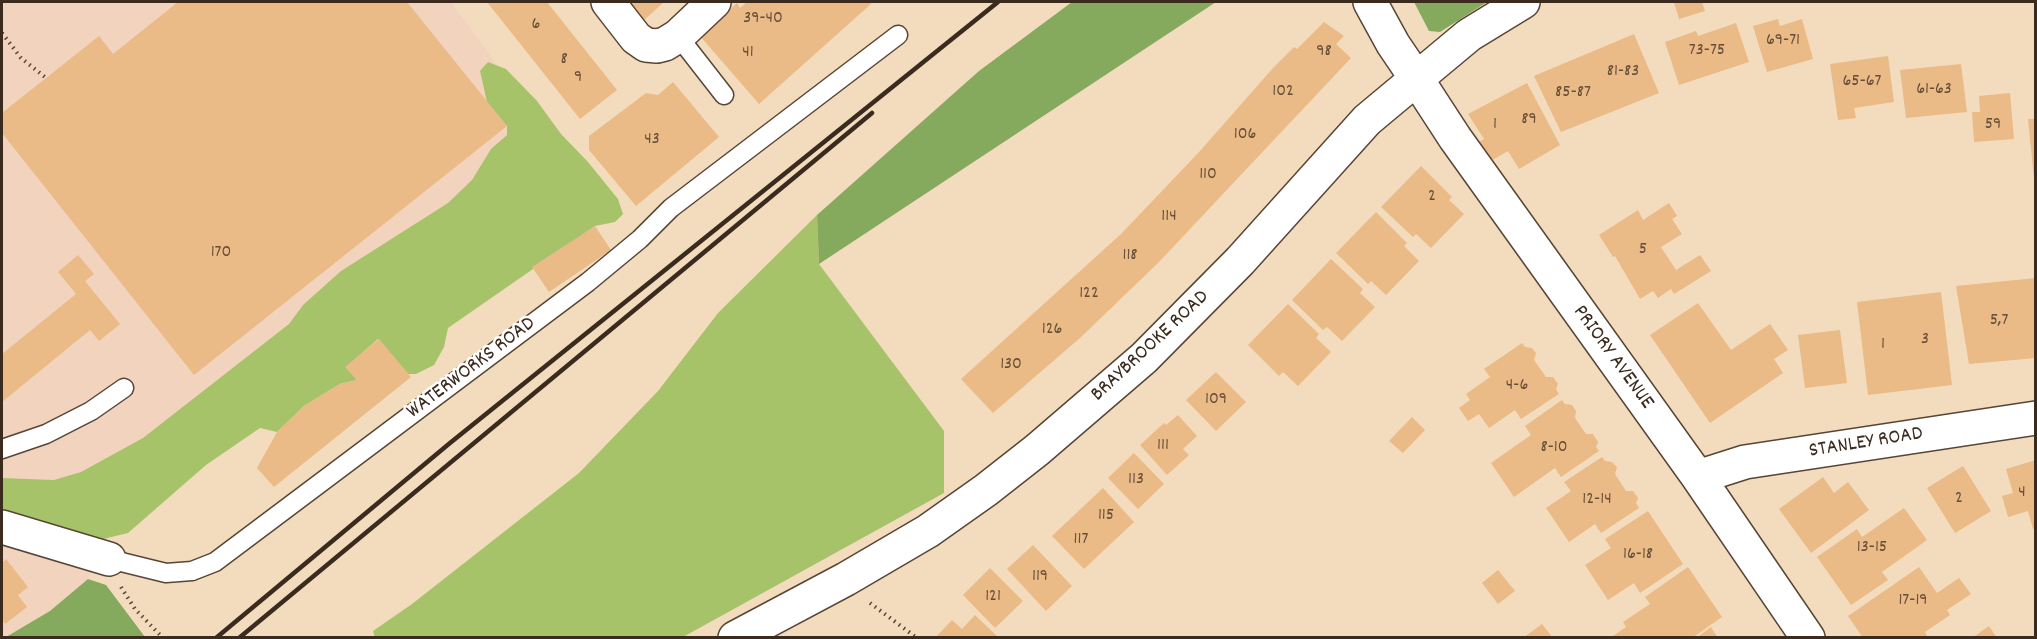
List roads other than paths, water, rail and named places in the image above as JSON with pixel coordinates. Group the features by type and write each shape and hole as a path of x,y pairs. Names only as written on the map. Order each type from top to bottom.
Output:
{"street":[{"path":"608,2 636,38 646,45 665,44 678,36 714,2"},
{"name":"PRIORY AVENUE","path":"1370,2 1393,44 1455,138 1698,477 1808,638"},
{"name":"BRAYBROOKE ROAD","path":"735,638 846,579 928,531 1037,450 1144,358 1240,261 1367,120 1469,35 1523,2"},
{"name":"STANLEY ROAD","path":"1698,477 1744,462 2036,418"},
{"name":"WATERWORKS ROAD","path":"2,527 109,559"}],"lane":[{"name":"WATERWORKS ROAD","path":"109,559 166,573 192,571 215,562 588,282 640,239 671,207 898,34"},
{"path":"678,36 724,95"},
{"path":"2,449 46,434 91,411 124,388"}],"railway":[{"path":"216,638 450,443 998,2"},
{"path":"239,638 872,113"}]}
